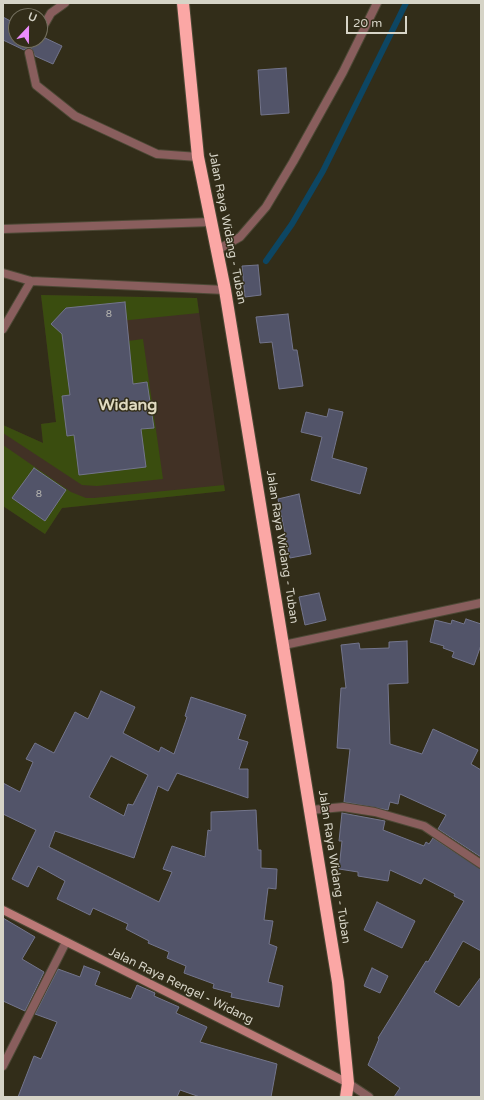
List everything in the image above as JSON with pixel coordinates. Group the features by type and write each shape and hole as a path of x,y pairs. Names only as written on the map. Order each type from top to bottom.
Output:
{"highway":[{"name":"Jalan Raya Widang - Tuban","path":"183,3 198,157 225,290 338,982 348,1083 346,1097"}],"street":[{"path":"48,18 51,13 65,3"},
{"path":"217,250 240,237 266,207 343,72 377,3"},
{"path":"29,53 36,85 75,116 158,154 198,157"},
{"path":"3,229 212,222"},
{"path":"3,272 30,281 225,290"},
{"path":"3,329 30,281"},
{"path":"284,645 481,603"},
{"path":"311,810 343,807 375,812 424,826 481,864"},
{"name":"Jalan Raya Rengel - Widang","path":"3,910 348,1083"},
{"path":"3,1066 66,942"},
{"path":"348,1083 369,1097"}],"shaded area":[{"path":"41,295 197,298 225,491 62,508 45,534 3,506 3,425 43,443 41,424 56,422"}],"green space":[{"path":"41,295 197,298 199,313 70,326 74,348 143,339 163,479 97,486 82,485 3,433 3,425 43,443 41,424 56,422"},
{"path":"3,445 71,492 86,498 224,485 225,491 62,508 45,534 3,506"}],"building":[{"path":"3,17 8,20 8,42 3,40"},
{"path":"48,39 62,46 53,64 35,56 31,48 48,48"},
{"path":"286,68 289,113 261,115 258,70"},
{"path":"258,265 261,295 245,297 242,266"},
{"path":"125,302 133,384 147,382 154,428 141,429 146,467 79,475 74,435 67,436 62,396 70,395 62,334 51,324 66,308"},
{"path":"288,314 293,350 297,350 303,386 279,389 272,342 260,343 256,317"},
{"path":"329,409 343,412 332,458 367,468 360,494 311,480 322,437 301,432 306,412 327,417"},
{"path":"34,468 66,490 45,521 12,498"},
{"path":"299,494 311,554 290,558 278,499"},
{"path":"319,593 326,620 305,625 299,597"},
{"path":"466,619 481,624 481,645 474,665 452,657 454,652 443,648 444,646 430,642 435,620 451,624 452,620 464,624"},
{"path":"407,641 408,683 388,684 390,744 422,754 433,729 478,750 471,764 481,770 481,857 438,829 446,815 400,794 398,804 390,802 388,810 344,802 350,749 337,748 341,688 346,688 341,645 359,643 360,649 389,648 389,642"},
{"path":"101,691 135,707 123,733 159,752 161,747 174,754 187,717 185,716 191,697 246,715 238,739 248,742 239,769 248,769 248,798 177,773 168,791 158,786 134,858 55,831 49,847 159,902 172,872 163,869 172,846 205,857 208,830 211,831 211,812 256,810 258,850 261,850 261,868 277,869 276,889 268,888 264,920 273,921 269,944 277,947 268,982 283,986 279,1007 231,997 232,993 213,988 214,984 184,973 186,966 167,958 169,952 148,943 149,941 126,929 128,924 93,908 90,915 57,899 65,881 38,866 28,887 12,879 36,830 3,814 3,783 20,792 33,762 26,759 35,743 54,753 75,712 88,719","holes":["111,756 148,775 133,805 128,804 124,816 89,797"]},
{"path":"342,813 385,821 383,830 424,846 426,842 429,844 433,838 481,869 481,951 463,941 434,992 459,1007 481,977 481,1097 394,1097 400,1088 368,1065 379,1039 378,1038 426,961 428,962 464,901 454,896 455,894 424,878 421,884 390,870 388,881 358,876 358,872 339,869 342,841 339,841"},
{"path":"377,902 415,921 402,948 364,930"},
{"path":"3,918 35,937 22,959 44,972 25,1011 3,1001"},
{"path":"84,966 100,972 95,985 131,999 137,985 155,993 154,996 179,1007 176,1013 207,1027 200,1042 277,1064 271,1097 200,1097 180,1090 177,1097 18,1097 34,1056 41,1059 57,1022 35,1014 58,969 80,977"},
{"path":"372,968 388,976 380,993 364,986"}],"waterway":[{"path":"266,261 292,224 323,171 406,3"}],"district":[{"name":"Widang","path":"128,406"}]}
